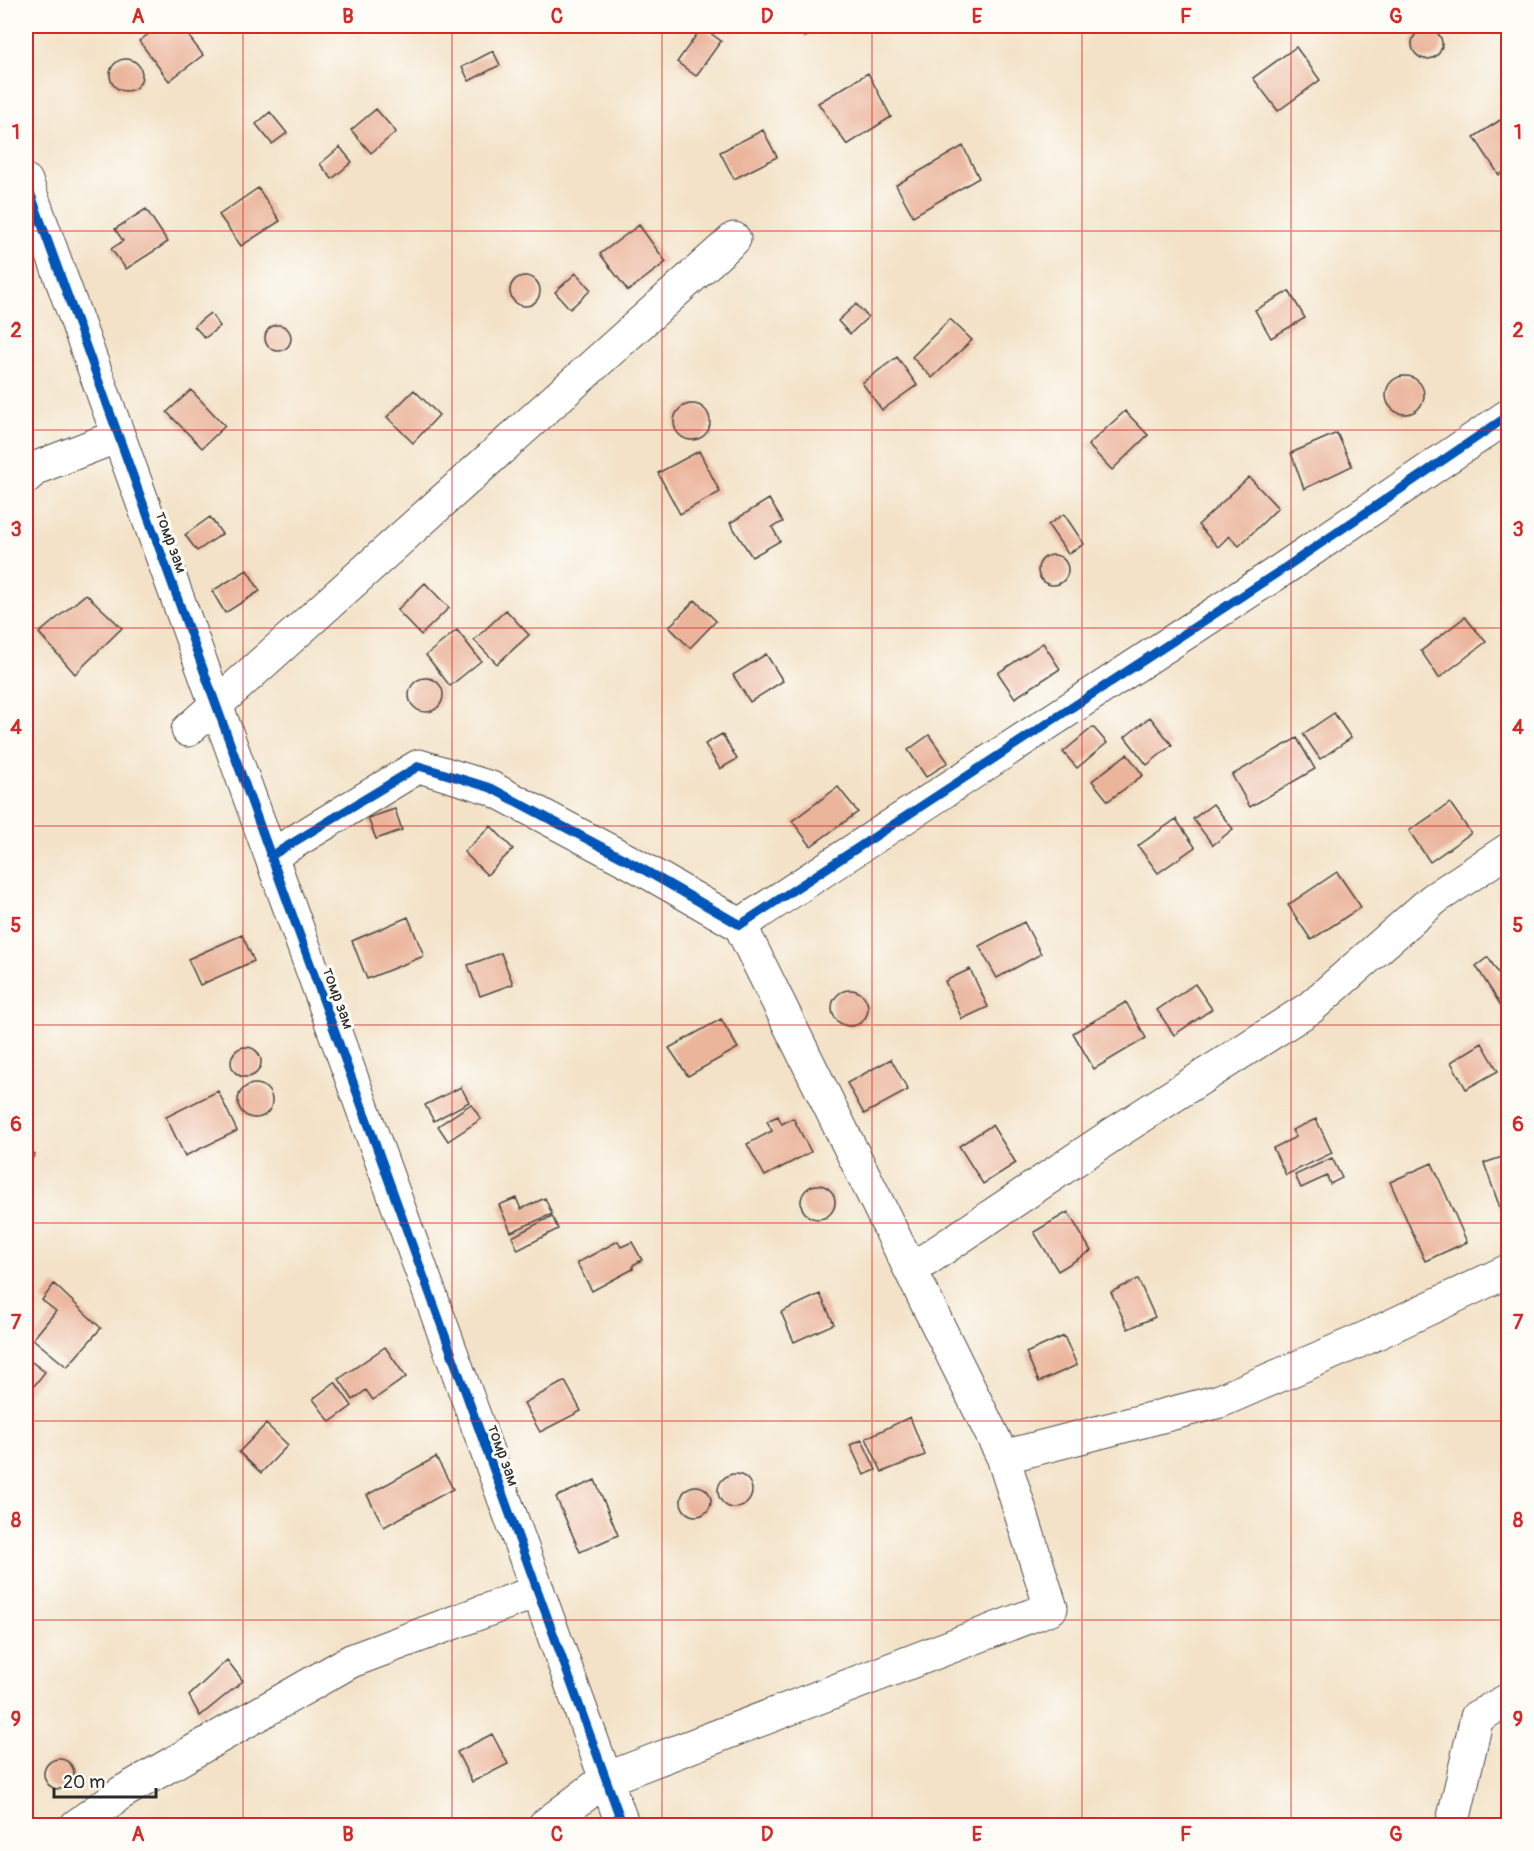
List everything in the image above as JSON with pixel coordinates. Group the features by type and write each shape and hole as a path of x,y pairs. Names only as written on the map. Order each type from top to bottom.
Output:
{"street":[{"name":"томр зам","path":"26,181 623,1826"},
{"path":"188,730 734,239"},
{"path":"740,925 1263,582 1509,416"},
{"path":"26,477 36,468 118,436"},
{"path":"271,856 419,766 491,788 633,863 740,925 1003,1457 1051,1608 606,1779 544,1826"},
{"path":"911,1270 1112,1135 1310,1008 1434,899 1509,850"},
{"path":"1003,1457 1220,1401 1366,1338 1509,1271"},
{"path":"76,1826 121,1793 351,1661 538,1591"},
{"path":"1452,1826 1477,1717 1509,1700"}],"building":[{"path":"160,26 181,26 203,55 169,81 139,41"},
{"path":"798,26 825,26 805,37"},
{"path":"702,27 721,41 696,76 677,62"},
{"path":"1427,29 1438,33 1442,44 1438,55 1427,59 1416,55 1412,44 1416,33"},
{"path":"1296,47 1320,80 1278,111 1253,78"},
{"path":"493,51 500,65 469,81 462,67"},
{"path":"126,59 137,64 142,75 137,86 126,91 115,86 110,75 115,64"},
{"path":"868,73 891,117 847,145 818,103"},
{"path":"376,109 396,132 371,153 351,130"},
{"path":"270,112 287,133 272,144 256,124"},
{"path":"1508,115 1508,168 1499,175 1474,137"},
{"path":"763,130 777,157 734,179 720,152"},
{"path":"963,146 979,178 913,216 896,185"},
{"path":"340,147 352,162 332,179 320,164"},
{"path":"258,188 280,221 241,246 219,215"},
{"path":"146,209 168,242 126,269 111,249 123,241 115,229"},
{"path":"639,225 666,262 628,291 600,254"},
{"path":"576,273 591,290 570,309 555,292"},
{"path":"525,276 536,280 540,291 536,302 525,306 514,302 510,291 514,280"},
{"path":"1289,291 1305,318 1271,338 1255,310"},
{"path":"856,304 868,317 850,334 838,321"},
{"path":"210,313 220,326 205,338 194,326"},
{"path":"950,319 972,340 932,378 912,357"},
{"path":"278,325 287,329 291,338 287,347 278,351 269,347 265,338 269,329"},
{"path":"897,357 917,385 882,410 862,383"},
{"path":"1405,376 1418,382 1424,395 1418,408 1405,414 1392,408 1386,395 1392,382"},
{"path":"191,390 225,426 202,448 167,412"},
{"path":"414,390 439,415 413,443 387,417"},
{"path":"692,404 705,409 710,422 705,435 692,440 679,435 674,422 679,409"},
{"path":"1125,411 1148,435 1112,470 1088,445"},
{"path":"1337,433 1352,466 1304,489 1291,453"},
{"path":"699,451 720,492 680,514 658,473"},
{"path":"1249,477 1278,508 1239,546 1229,536 1218,547 1198,525"},
{"path":"769,499 783,522 772,527 780,541 752,557 730,523"},
{"path":"1064,514 1084,544 1068,554 1048,525"},
{"path":"210,517 222,534 197,551 185,535"},
{"path":"1053,555 1064,559 1068,570 1064,581 1053,585 1042,581 1038,570 1042,559"},
{"path":"247,570 260,591 225,613 212,591"},
{"path":"425,583 449,608 421,635 397,610"},
{"path":"86,594 122,628 75,674 39,633"},
{"path":"695,600 716,621 690,648 669,627"},
{"path":"506,610 529,635 497,664 474,640"},
{"path":"1465,617 1486,642 1439,678 1421,651"},
{"path":"457,630 481,661 450,686 426,655"},
{"path":"1043,643 1060,669 1015,698 998,673"},
{"path":"766,654 783,681 750,702 733,675"},
{"path":"426,678 438,683 443,695 438,707 426,712 414,707 409,695 414,683"},
{"path":"1334,713 1351,738 1320,759 1303,734"},
{"path":"1150,717 1172,745 1147,765 1125,737"},
{"path":"1093,727 1107,743 1077,768 1063,752"},
{"path":"722,734 737,759 720,769 705,744"},
{"path":"929,735 948,762 926,777 908,750"},
{"path":"1297,738 1315,769 1250,807 1232,775"},
{"path":"1127,754 1143,775 1108,801 1092,781"},
{"path":"838,787 858,812 811,846 792,821"},
{"path":"1450,803 1471,833 1430,862 1409,831"},
{"path":"1213,804 1233,829 1213,845 1193,819"},
{"path":"395,809 402,830 376,839 368,818"},
{"path":"1176,819 1195,847 1158,873 1138,846"},
{"path":"491,826 513,849 487,875 464,852"},
{"path":"1337,872 1361,907 1311,940 1288,905"},
{"path":"408,917 424,956 367,979 352,941"},
{"path":"1024,922 1041,954 997,978 979,946"},
{"path":"242,935 254,961 200,985 188,959"},
{"path":"501,953 513,984 480,996 468,965"},
{"path":"1488,957 1508,989 1508,1017 1476,966"},
{"path":"970,969 988,1007 962,1019 945,981"},
{"path":"1195,984 1212,1009 1174,1035 1157,1010"},
{"path":"850,990 863,995 868,1008 863,1021 850,1026 837,1021 832,1008 837,995"},
{"path":"1126,1002 1146,1038 1094,1069 1073,1033"},
{"path":"721,1019 738,1048 688,1076 669,1048"},
{"path":"1482,1043 1498,1071 1466,1089 1451,1062"},
{"path":"246,1047 256,1052 261,1062 256,1072 246,1077 236,1072 231,1062 236,1052"},
{"path":"891,1059 908,1090 864,1114 847,1083"},
{"path":"255,1084 267,1089 272,1101 267,1113 255,1118 243,1113 238,1101 243,1089"},
{"path":"461,1087 469,1102 434,1121 425,1105"},
{"path":"218,1091 237,1131 185,1156 166,1117"},
{"path":"471,1104 481,1119 448,1141 438,1126"},
{"path":"778,1116 782,1124 793,1118 811,1152 765,1176 747,1144 772,1131 767,1121"},
{"path":"1316,1119 1332,1153 1286,1175 1273,1148 1296,1137 1292,1130"},
{"path":"992,1125 1016,1163 983,1184 959,1146"},
{"path":"26,1148 35,1154 26,1168"},
{"path":"1508,1155 1508,1205 1500,1208 1484,1163"},
{"path":"1332,1158 1342,1178 1330,1184 1327,1176 1301,1188 1295,1175"},
{"path":"1432,1163 1467,1242 1425,1261 1390,1182"},
{"path":"818,1185 830,1190 835,1202 830,1214 818,1219 806,1214 801,1202 806,1190"},
{"path":"516,1198 521,1209 545,1198 552,1214 511,1232 499,1205"},
{"path":"1068,1212 1091,1251 1058,1271 1034,1232"},
{"path":"552,1216 558,1229 518,1250 512,1237"},
{"path":"618,1241 621,1247 632,1242 642,1260 633,1265 633,1269 592,1291 577,1263"},
{"path":"1138,1279 1155,1317 1128,1329 1111,1292"},
{"path":"54,1284 101,1328 67,1367 33,1339 56,1311 42,1300"},
{"path":"820,1294 834,1324 794,1342 781,1312"},
{"path":"1064,1336 1077,1365 1039,1382 1026,1353"},
{"path":"385,1347 406,1377 373,1400 366,1390 353,1400 339,1379"},
{"path":"29,1360 45,1372 26,1396 26,1365"},
{"path":"565,1381 581,1411 540,1432 524,1403"},
{"path":"335,1382 352,1406 330,1422 313,1399"},
{"path":"910,1417 925,1455 882,1472 866,1438"},
{"path":"266,1424 288,1445 261,1473 239,1452"},
{"path":"862,1440 876,1470 864,1475 850,1445"},
{"path":"436,1457 453,1489 384,1527 367,1495"},
{"path":"735,1474 747,1479 752,1491 747,1503 735,1508 723,1503 718,1491 723,1479"},
{"path":"595,1480 618,1535 580,1552 556,1497"},
{"path":"696,1486 707,1490 711,1501 707,1512 696,1516 685,1512 681,1501 685,1490"},
{"path":"227,1660 243,1681 200,1716 189,1696"},
{"path":"492,1734 508,1764 472,1782 457,1752"},
{"path":"59,1759 70,1763 74,1774 70,1785 59,1789 48,1785 44,1774 48,1763"}],"cycle path":[{"path":"26,181 623,1826"},
{"path":"271,856 419,766 491,788 632,863 740,925 1283,569 1508,416"}]}
